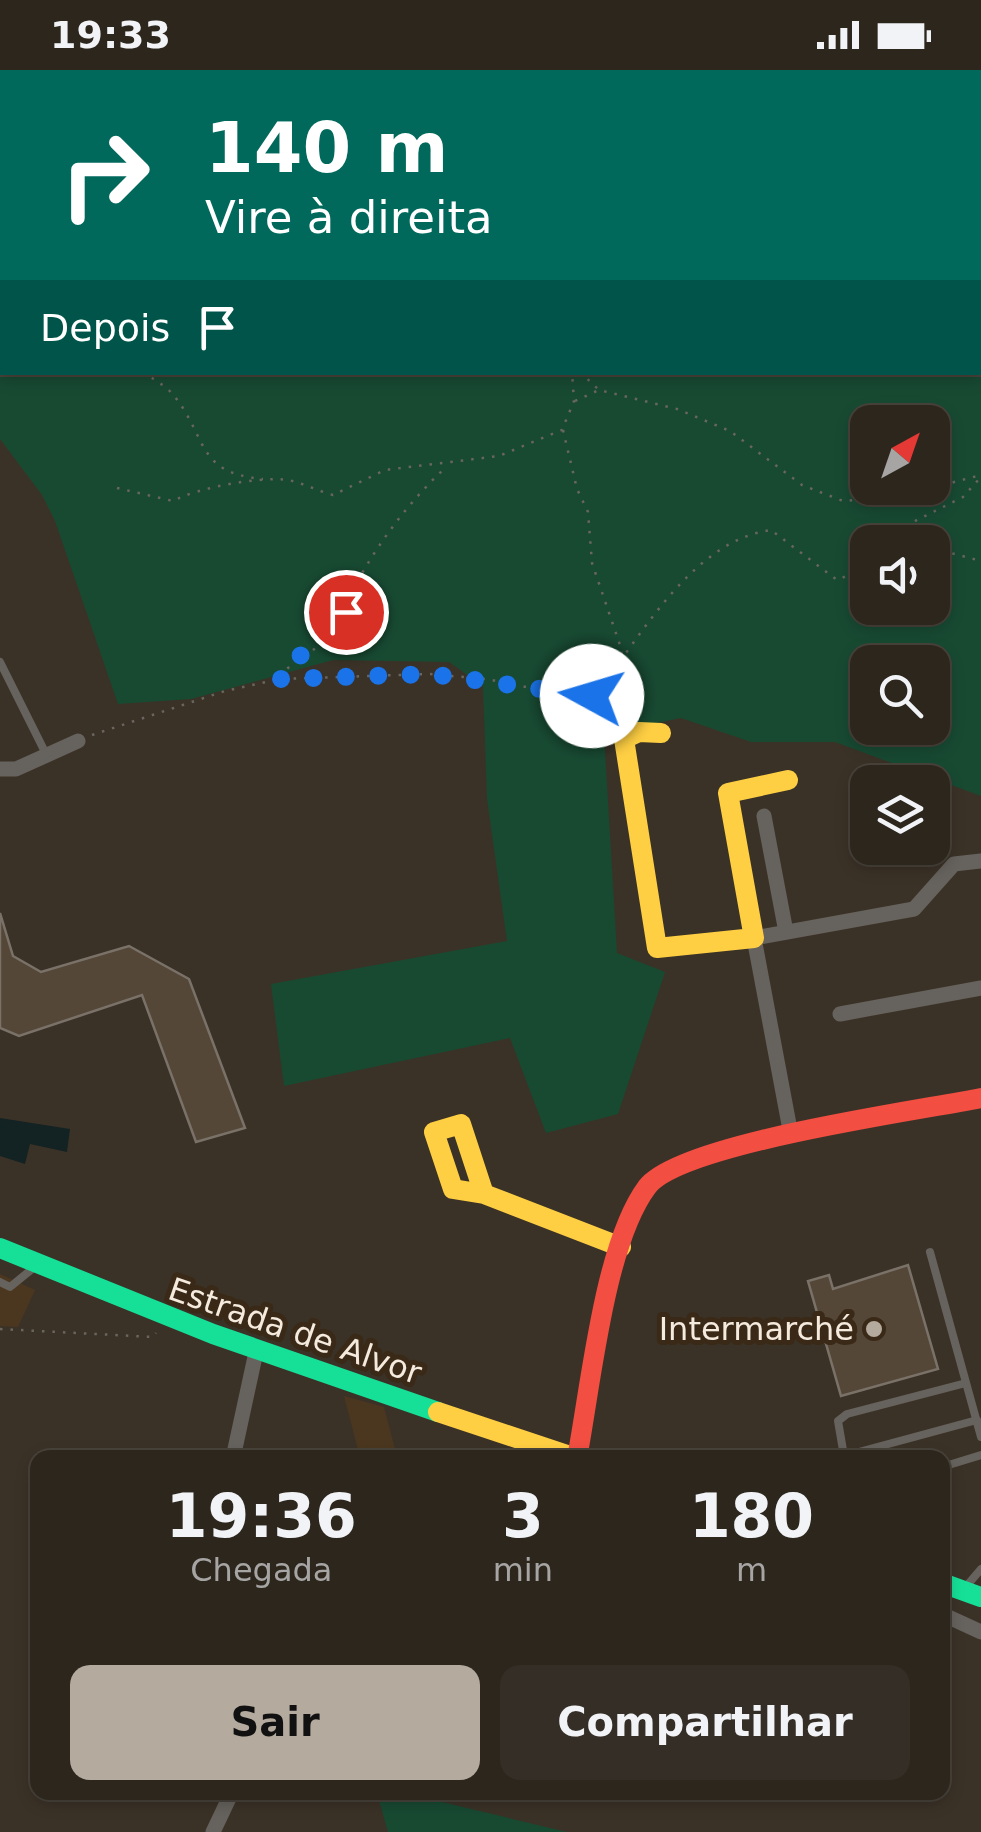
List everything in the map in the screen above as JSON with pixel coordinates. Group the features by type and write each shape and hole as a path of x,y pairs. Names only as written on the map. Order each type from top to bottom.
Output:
{"street":[{"path":"661,733 639,732 624,739 657,948 754,938 914,909 954,864 981,861"},
{"path":"0,769 16,769 45,752 78,741"},
{"path":"788,780 728,792 792,1136"},
{"path":"764,816 786,932"},
{"path":"840,1014 981,988"},
{"path":"578,1450 621,1247 646,1188 672,1166 792,1136 981,1098"},
{"path":"484,1194 621,1247"},
{"name":"Estrada de Alvor","path":"0,1248 165,1319 552,1450"},
{"path":"235,1450 256,1352"},
{"path":"239,1435 244,1450"},
{"path":"950,1618 981,1632"},
{"path":"213,1832 228,1800"}],"lane":[{"path":"0,662 45,752"},
{"path":"930,1252 981,1437"},
{"path":"3,1286 37,1265"},
{"path":"842,1450 838,1421 847,1414 966,1383"},
{"path":"866,1450 977,1420"},
{"path":"950,1465 981,1455"},
{"path":"972,1593 981,1569"}],"path":[{"path":"147,375 177,399 205,455 218,468 240,477 290,480 333,494 385,470 500,456 553,436 563,428 574,401 572,375"},
{"path":"583,375 599,390 678,409 730,431 802,485 842,501 897,496 981,476"},
{"path":"574,401 599,390"},
{"path":"563,428 577,489 588,512 592,563 605,592 622,659 625,693 639,732"},
{"path":"280,679 288,666 334,632 370,558 393,534 412,498 450,464"},
{"path":"905,525 963,497 981,476"},
{"path":"116,488 173,502 190,492 269,479"},
{"path":"78,741 225,691 280,679 430,674 486,678 585,698 599,690 668,599 707,559 741,537 770,530 837,580 850,575"},
{"path":"950,553 981,561"},
{"path":"599,690 625,693"},
{"path":"0,1330 153,1337 165,1319"}],"shaded area":[{"path":"0,1118 70,1129 67,1152 30,1144 25,1164 0,1156"},
{"path":"0,1274 35,1290 18,1327 0,1326"},
{"path":"344,1396 384,1407 395,1450 358,1450"}],"green space":[{"path":"0,375 981,375 981,796 950,785 950,765 897,765 835,742 751,742 681,718 604,734 617,953 665,972 618,1114 546,1133 510,1038 284,1086 271,984 507,941 487,799 483,686 449,662 333,660 191,699 118,704 55,521 42,495 0,439"},
{"path":"379,1800 433,1800 567,1832 388,1832"}],"building":[{"path":"0,913 13,956 41,972 129,946 189,979 245,1128 196,1142 142,995 19,1036 0,1028"},
{"name":"Intermarché","path":"908,1265 938,1369 841,1396 808,1281 829,1275 833,1289"}],"traffic: fast":[{"path":"0,1248 213,1334 438,1412"},
{"path":"950,1586 981,1597"}],"traffic: slow":[{"path":"661,733 639,732 624,739 657,948 754,938 728,793 788,780"},
{"path":"484,1194 453,1189 434,1132 461,1124 484,1194 621,1247"},
{"path":"438,1412 552,1450"}],"traffic: jam":[{"path":"578,1450 610,1279 632,1212 647,1187 668,1171 750,1143 981,1098"}],"place":[{"name":"Intermarché","path":"874,1329"}],"route":[{"path":"346,612 326,642 301,655 280,679 430,674 486,678 548,692 592,696"}]}
